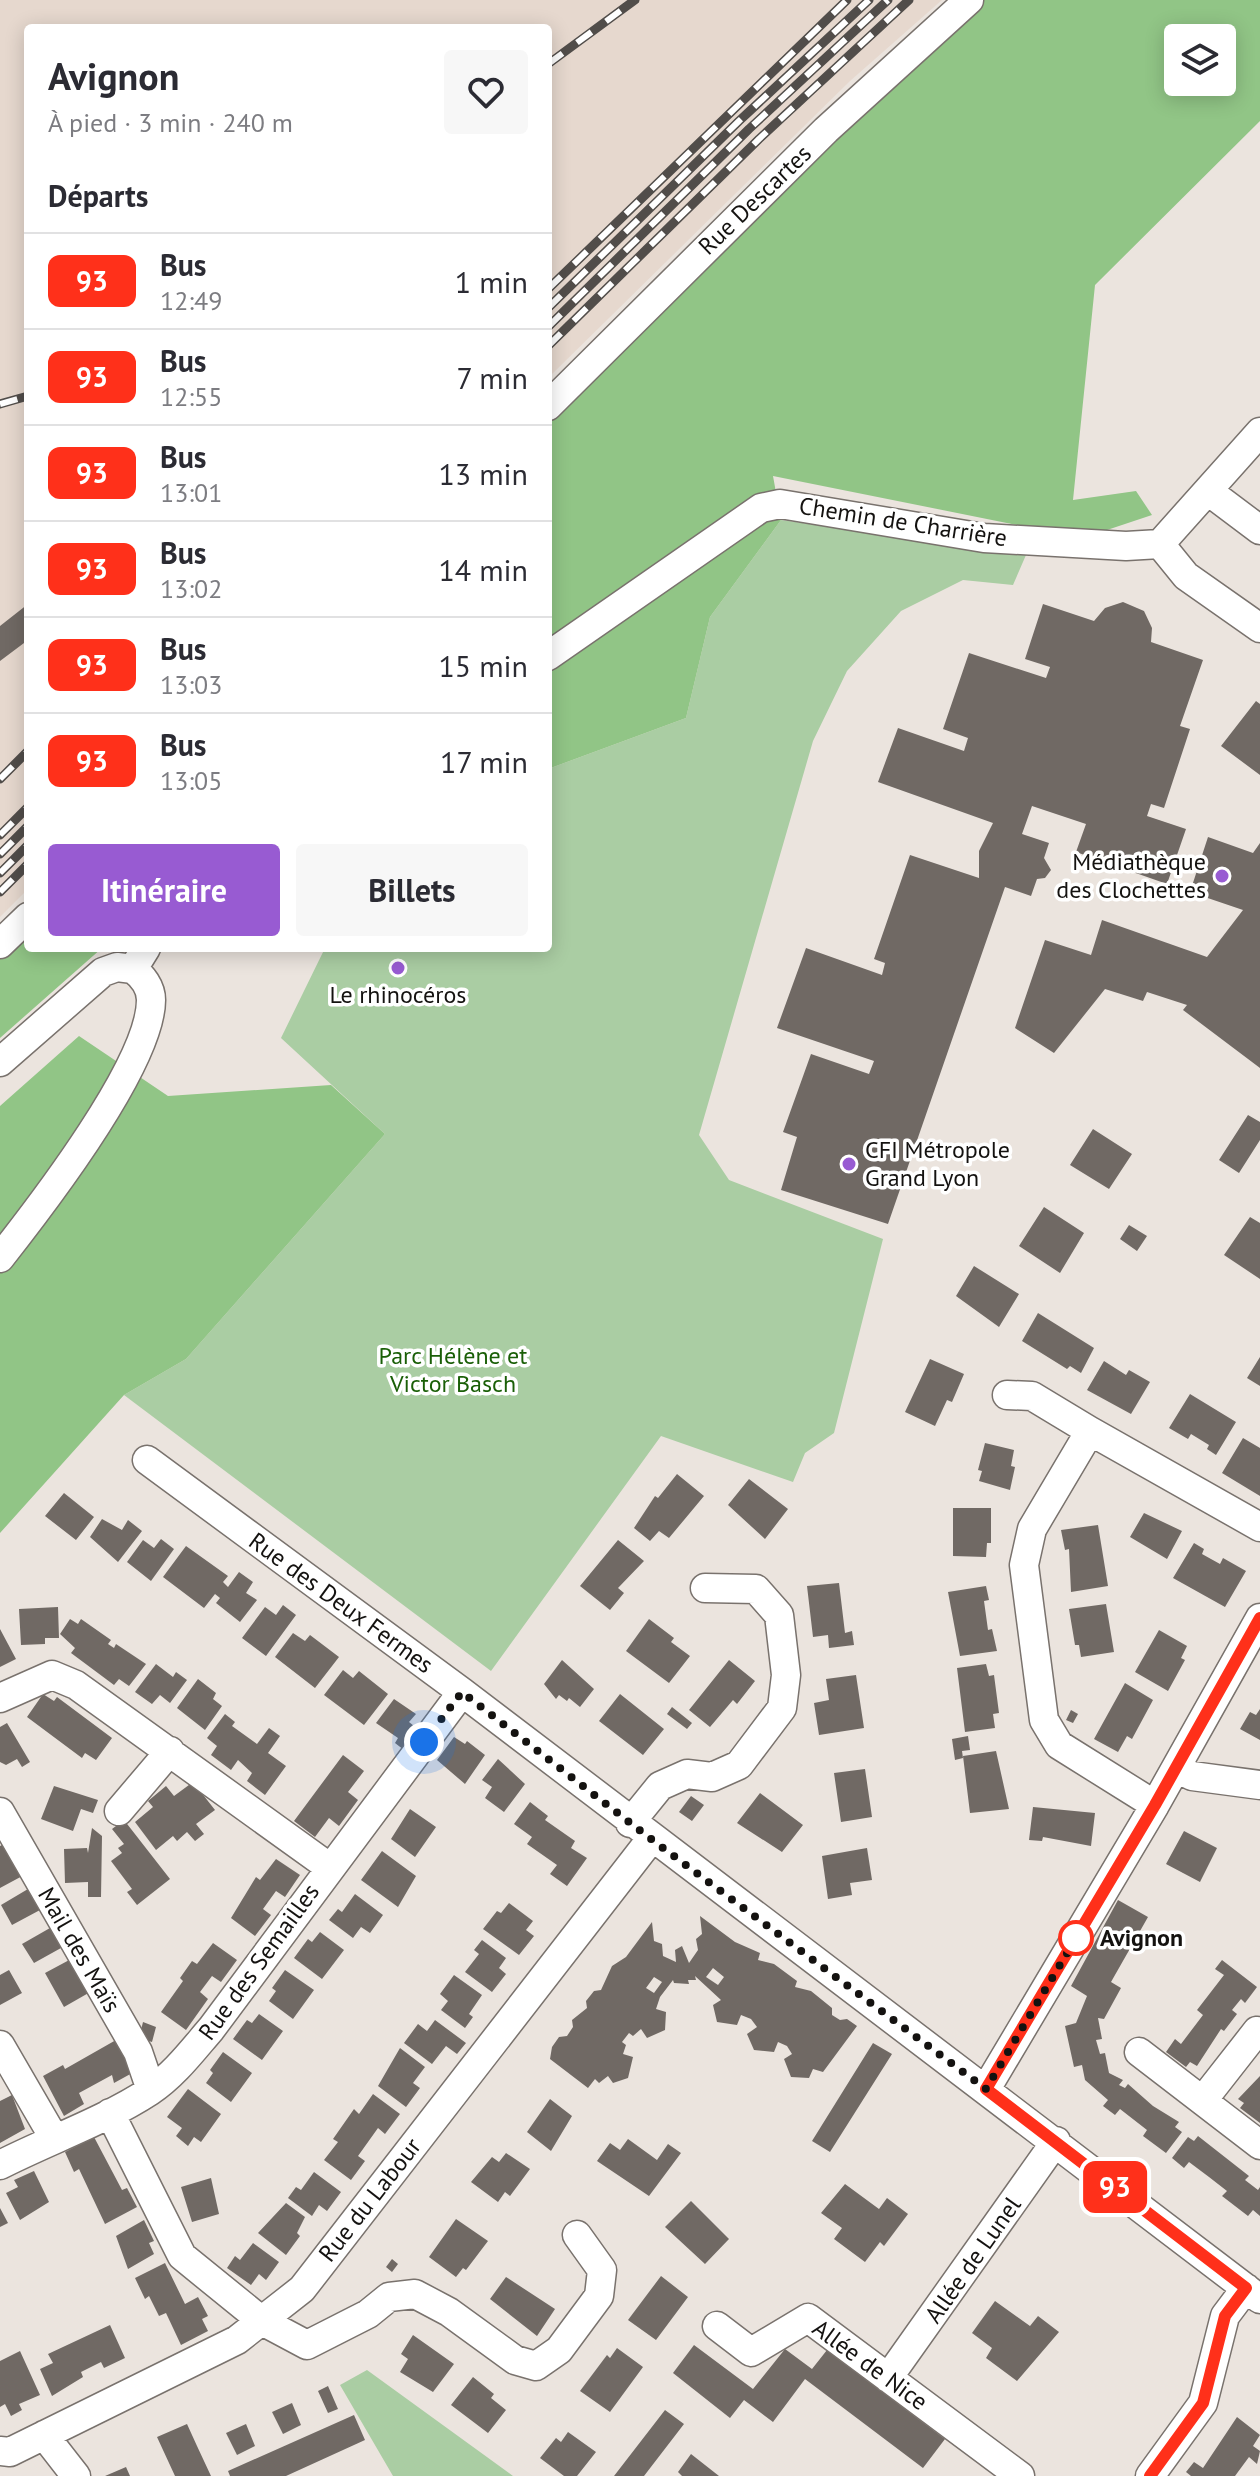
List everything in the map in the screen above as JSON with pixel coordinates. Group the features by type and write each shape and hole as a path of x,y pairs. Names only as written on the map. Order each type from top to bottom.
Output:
{"street":[{"name":"Rue Descartes","path":"552,402 826,130 969,0"},
{"path":"1260,432 1160,544 1186,576 1260,628"},
{"path":"1208,491 1260,530"},
{"name":"Chemin de Charrière","path":"552,653 761,508 780,504 984,538 1126,546 1160,544"},
{"path":"0,944 24,921"},
{"path":"0,1062 103,972 140,958 152,997 136,1052 56,1188 0,1258"},
{"path":"1007,1395 1032,1396 1260,1527"},
{"path":"1090,1431 1032,1529 1024,1565 1044,1720 1059,1745 1155,1805"},
{"name":"Rue des Deux Fermes","path":"147,1460 462,1692 641,1831 1056,2141 1253,2294"},
{"name":"Rue du Labour","path":"0,2451 10,2452 237,2340 302,2289 641,1831 660,1786 687,1774 712,1777 739,1765 782,1708 786,1675 779,1615 756,1589 705,1588"},
{"path":"986,2089 1155,1805 1260,1618"},
{"path":"0,1698 52,1675 76,1685 329,1867"},
{"name":"Rue des Semailles","path":"0,2165 110,2113 151,2090 179,2066 211,2029 462,1692"},
{"path":"119,1811 170,1751"},
{"path":"1176,1768 1192,1776 1260,1785"},
{"name":"Mail des Maïs","path":"0,1812 138,2052 151,2090"},
{"path":"1203,2100 1257,2031"},
{"path":"0,2045 54,2138"},
{"path":"1139,2052 1260,2145"},
{"path":"110,2113 182,2256 262,2321 307,2345 368,2314 389,2297 415,2294 449,2312 515,2360 536,2366 559,2350 599,2296 602,2270 577,2235"},
{"name":"Allée de Lunel","path":"888,2378 1056,2141"},
{"path":"1150,2476 1203,2403 1225,2316 1253,2294"},
{"name":"Allée de Nice","path":"717,2326 751,2352 808,2318 1020,2476"},
{"path":"44,2435 76,2476"}],"shaded area":[{"path":"0,0 942,0 850,81 552,374 552,24 24,24 24,893 0,917"}],"green space":[{"path":"984,0 1260,0 1260,121 1095,285 1073,500 1136,491 1152,515 1092,535 1037,529 773,476 781,520 710,617 686,718 552,768 552,417 780,187"},
{"name":"Parc Hélène et Victor Basch","path":"781,520 1026,555 1013,585 963,580 901,611 847,671 813,741 699,1135 729,1180 883,1239 834,1433 805,1453 793,1482 661,1436 491,1671 124,1395 186,1359 385,1134 281,1038 323,952 552,952 552,768 686,718 710,617"},
{"path":"24,935 24,952 97,952 0,1038 0,959"},
{"path":"79,1036 168,1096 331,1085 385,1134 186,1359 124,1395 0,1533 0,1106"},
{"path":"367,2370 513,2476 393,2476 340,2385"}],"building":[{"path":"1123,602 1144,611 1152,628 1151,642 1203,660 1180,726 1190,729 1164,808 1151,804 1147,816 1186,829 1167,884 1076,852 1086,824 1032,806 1022,834 1049,843 1044,858 1051,870 1045,878 1037,879 1031,896 1005,887 888,1224 781,1190 797,1137 783,1132 811,1054 869,1074 874,1061 777,1028 806,948 882,975 885,963 874,959 910,855 979,878 979,851 993,823 878,782 898,728 964,751 968,738 943,729 969,653 1046,678 1050,667 1025,659 1043,604 1094,621 1105,608"},
{"path":"24,607 24,643 0,661 0,626"},
{"path":"1256,701 1260,704 1260,775 1221,746"},
{"path":"1208,837 1253,853 1260,843 1260,1068 1183,1010 1187,1005 1147,992 1143,1001 1105,989 1054,1053 1015,1028 1045,940 1091,955 1102,920 1207,957 1243,910 1190,892"},
{"path":"1248,1115 1260,1122 1260,1140 1239,1173 1219,1160"},
{"path":"1093,1129 1132,1154 1109,1189 1070,1165"},
{"path":"1044,1207 1084,1233 1060,1273 1019,1246"},
{"path":"1250,1217 1260,1223 1260,1279 1224,1255"},
{"path":"1129,1225 1147,1236 1137,1251 1120,1239"},
{"path":"974,1266 1019,1294 999,1327 956,1296"},
{"path":"1038,1313 1094,1348 1081,1373 1070,1366 1067,1369 1022,1341"},
{"path":"1260,1357 1260,1386 1247,1378"},
{"path":"930,1359 964,1374 952,1402 947,1400 935,1426 905,1412"},
{"path":"1104,1361 1126,1375 1129,1370 1150,1382 1131,1414 1087,1390"},
{"path":"1190,1394 1236,1422 1216,1455 1207,1449 1209,1445 1191,1434 1188,1439 1169,1428"},
{"path":"1243,1438 1260,1448 1260,1496 1222,1473"},
{"path":"985,1443 1014,1450 1011,1466 1015,1467 1010,1490 979,1481 982,1471 978,1470"},
{"path":"677,1474 704,1496 669,1538 659,1531 650,1541 634,1528 655,1496 658,1498"},
{"path":"749,1479 788,1509 765,1539 728,1505"},
{"path":"64,1493 94,1517 76,1540 45,1516"},
{"path":"953,1508 991,1508 991,1543 987,1543 986,1557 953,1556"},
{"path":"1144,1513 1182,1531 1167,1559 1130,1537"},
{"path":"102,1519 122,1530 128,1520 142,1531 118,1562 90,1537"},
{"path":"1098,1525 1108,1586 1071,1592 1069,1549 1065,1550 1061,1530"},
{"path":"161,1539 174,1549 151,1581 127,1562 143,1540 154,1548"},
{"path":"618,1540 644,1561 618,1588 624,1593 610,1610 580,1586"},
{"path":"1194,1543 1204,1549 1202,1554 1220,1564 1223,1558 1246,1571 1225,1607 1173,1578"},
{"path":"186,1546 228,1576 223,1582 228,1587 239,1572 253,1582 246,1593 257,1600 240,1622 216,1603 220,1598 215,1594 204,1608 163,1577"},
{"path":"839,1583 845,1633 852,1631 854,1645 829,1648 828,1635 813,1637 807,1586"},
{"path":"986,1586 989,1600 984,1601 988,1630 992,1629 997,1651 960,1656 948,1592"},
{"path":"1106,1604 1114,1652 1081,1657 1079,1645 1075,1645 1069,1609"},
{"path":"283,1605 296,1615 266,1656 242,1638 265,1607 276,1615"},
{"path":"58,1607 59,1638 45,1638 45,1644 21,1645 19,1609"},
{"path":"70,1619 78,1624 81,1619 111,1640 108,1644 114,1648 116,1644 146,1664 129,1686 119,1679 114,1685 71,1653 75,1648 60,1634"},
{"path":"649,1619 674,1638 671,1642 690,1656 669,1683 626,1651"},
{"path":"0,1629 16,1659 0,1667"},
{"path":"1159,1630 1187,1646 1181,1658 1185,1660 1168,1691 1135,1672"},
{"path":"293,1633 305,1641 310,1635 339,1657 315,1688 275,1657"},
{"path":"562,1660 594,1689 580,1707 569,1698 567,1701 559,1695 556,1699 544,1684"},
{"path":"729,1660 755,1681 737,1704 733,1700 710,1727 689,1710"},
{"path":"156,1664 173,1677 176,1672 187,1680 170,1703 160,1695 152,1704 135,1692"},
{"path":"986,1664 989,1676 994,1675 999,1713 993,1714 995,1728 965,1732 957,1668"},
{"path":"343,1670 353,1678 359,1671 388,1694 364,1725 324,1695"},
{"path":"856,1675 864,1728 819,1735 814,1703 829,1700 826,1679"},
{"path":"198,1679 216,1693 213,1699 222,1706 205,1730 177,1708"},
{"path":"1125,1683 1153,1700 1132,1739 1127,1736 1118,1752 1094,1739"},
{"path":"43,1694 54,1701 57,1697 112,1738 96,1760 85,1753 82,1758 27,1717"},
{"path":"620,1694 664,1729 643,1755 599,1721"},
{"path":"394,1699 416,1714 409,1722 419,1730 404,1750 395,1743 398,1738 376,1723"},
{"path":"672,1707 692,1723 687,1729 667,1714"},
{"path":"1260,1709 1260,1740 1240,1729 1250,1712 1256,1715"},
{"path":"1071,1710 1078,1714 1073,1723 1066,1720"},
{"path":"225,1714 235,1722 232,1726 257,1744 269,1728 280,1736 268,1753 286,1766 265,1795 247,1781 252,1773 238,1760 231,1770 211,1755 217,1746 207,1738"},
{"path":"7,1723 30,1762 22,1767 17,1759 6,1765 0,1762 0,1727"},
{"path":"968,1736 970,1750 962,1751 963,1758 955,1760 952,1739"},
{"path":"454,1737 465,1744 467,1741 485,1755 465,1784 437,1760"},
{"path":"996,1751 1009,1809 970,1813 963,1756"},
{"path":"343,1755 364,1771 348,1792 358,1800 339,1826 329,1818 315,1837 294,1821"},
{"path":"498,1759 525,1784 504,1812 485,1798 492,1787 482,1780"},
{"path":"865,1769 872,1817 841,1822 834,1773"},
{"path":"193,1782 215,1810 196,1824 204,1834 195,1841 187,1832 177,1841 173,1836 156,1850 135,1822 153,1807 148,1801 166,1786 174,1796"},
{"path":"54,1786 98,1800 93,1813 81,1809 73,1831 41,1819"},
{"path":"760,1793 803,1825 782,1852 737,1823"},
{"path":"691,1796 704,1805 692,1821 679,1812"},
{"path":"530,1802 548,1816 545,1820 575,1841 571,1848 587,1858 567,1886 550,1874 557,1865 527,1844 532,1837 514,1824"},
{"path":"1033,1807 1095,1813 1091,1846 1043,1837 1042,1841 1029,1840"},
{"path":"410,1809 436,1827 415,1857 391,1839"},
{"path":"124,1820 170,1879 137,1905 127,1892 132,1889 111,1861 122,1853 118,1848 124,1844 112,1829"},
{"path":"92,1828 102,1836 101,1897 88,1897 88,1882 65,1883 64,1849 87,1848 88,1853"},
{"path":"1184,1831 1217,1848 1200,1882 1166,1864"},
{"path":"8,1842 26,1874 0,1888 0,1846"},
{"path":"867,1848 872,1880 850,1883 852,1895 828,1899 822,1856"},
{"path":"382,1851 416,1876 398,1907 361,1880"},
{"path":"276,1859 300,1875 285,1897 276,1891 263,1909 271,1915 255,1936 231,1918 256,1877 260,1880"},
{"path":"28,1889 40,1910 12,1925 1,1905"},
{"path":"355,1894 383,1915 370,1933 361,1927 353,1938 329,1920 338,1909 342,1912"},
{"path":"1118,1900 1148,1917 1111,1982 1121,1988 1104,2019 1098,2018 1102,2039 1096,2040 1100,2054 1105,2053 1109,2073 1123,2080 1119,2085 1125,2088 1128,2084 1153,2106 1179,2122 1175,2127 1182,2132 1166,2153 1143,2136 1147,2130 1120,2109 1115,2115 1103,2106 1108,2100 1085,2080 1082,2065 1074,2067 1065,2026 1076,2023 1087,1996 1071,1986"},
{"path":"509,1903 533,1921 526,1930 534,1936 519,1955 483,1929 497,1911 501,1913"},
{"path":"700,1916 735,1942 760,1953 758,1960 774,1964 797,1981 795,1987 811,1991 832,2008 832,2015 857,2026 823,2072 813,2069 809,2078 791,2077 784,2059 792,2054 787,2046 778,2042 774,2052 754,2050 747,2034 757,2027 751,2019 741,2015 737,2025 717,2022 713,2005 721,2000 695,1976 696,1980 688,1980 689,1984 674,1983 673,1980 660,1997 656,2009 666,2012 665,2030 647,2038 641,2029 633,2036 629,2033 622,2042 626,2045 623,2054 633,2057 628,2078 613,2083 608,2076 599,2083 595,2079 588,2088 550,2059 552,2047 559,2037 567,2036 573,2027 572,2020 587,2008 586,2001 594,1991 601,1990 612,1966 626,1957 652,1922 654,1941 662,1944 663,1956 676,1962 675,1950 682,1946 689,1963 698,1950 696,1939 702,1934","holes":["713,1968 724,1977 718,1985 706,1977","654,1977 662,1982 654,1993 646,1988"]},
{"path":"50,1928 61,1948 34,1963 22,1944"},
{"path":"320,1932 344,1950 322,1979 294,1958 308,1939 312,1942"},
{"path":"482,1940 506,1958 499,1968 506,1974 492,1992 465,1972 479,1954 474,1950"},
{"path":"213,1943 237,1960 221,1982 212,1976 200,1992 208,1999 186,2030 161,2012 183,1981 180,1978 192,1961 197,1964"},
{"path":"73,1958 92,1991 64,2007 45,1973"},
{"path":"1222,1960 1257,1987 1245,2003 1241,1999 1232,2010 1237,2014 1224,2031 1221,2029 1197,2066 1190,2062 1186,2067 1166,2052 1175,2039 1181,2044 1203,2015 1197,2010 1224,1975 1215,1969"},
{"path":"9,1970 22,1993 0,2005 0,1975"},
{"path":"285,1970 314,1990 293,2019 269,2001 276,1991 272,1988"},
{"path":"454,1975 482,1995 469,2014 473,2017 465,2028 441,2010 448,2001 440,1994"},
{"path":"259,2014 283,2031 262,2060 233,2039 247,2020 252,2023"},
{"path":"435,2020 466,2043 457,2054 446,2046 432,2064 404,2043 418,2024 427,2031"},
{"path":"143,2022 156,2027 152,2042 139,2038"},
{"path":"116,2040 134,2072 114,2083 112,2075 79,2093 84,2104 64,2116 43,2076 63,2065 65,2069"},
{"path":"873,2043 892,2054 830,2152 812,2141"},
{"path":"400,2048 425,2067 413,2083 420,2088 406,2107 378,2086"},
{"path":"223,2052 252,2073 231,2102 206,2083 213,2073 210,2070"},
{"path":"1260,2076 1260,2123 1240,2108 1244,2103 1238,2099"},
{"path":"188,2089 221,2114 201,2142 194,2137 188,2146 176,2136 182,2128 167,2117"},
{"path":"373,2094 400,2114 385,2134 378,2128 358,2156 365,2161 351,2180 324,2160 338,2142 333,2139 354,2109 359,2114"},
{"path":"12,2095 25,2129 0,2143 0,2101"},
{"path":"550,2099 572,2116 551,2151 527,2132"},
{"path":"1198,2136 1249,2176 1245,2180 1258,2190 1260,2187 1260,2216 1253,2210 1248,2216 1222,2196 1227,2191 1209,2177 1189,2162 1184,2168 1172,2158 1188,2137 1194,2141"},
{"path":"94,2137 122,2190 127,2188 137,2207 105,2224 79,2169 74,2172 65,2152"},
{"path":"628,2139 657,2160 668,2144 681,2153 649,2196 597,2161 610,2143 620,2150"},
{"path":"506,2153 530,2169 510,2196 505,2192 498,2202 471,2182 492,2157 499,2162"},
{"path":"34,2171 49,2202 20,2220 6,2193 18,2187 14,2180"},
{"path":"314,2172 341,2192 327,2211 319,2205 312,2216 288,2198 296,2187 301,2190"},
{"path":"211,2178 219,2214 192,2222 181,2187"},
{"path":"845,2184 879,2209 887,2198 908,2214 884,2246 880,2242 865,2262 834,2239 842,2228 821,2213"},
{"path":"691,2201 729,2239 705,2264 665,2227"},
{"path":"286,2203 305,2217 297,2233 300,2236 286,2255 258,2233"},
{"path":"0,2208 8,2223 0,2227"},
{"path":"456,2219 488,2241 466,2270 463,2268 456,2277 429,2257"},
{"path":"144,2220 154,2241 149,2243 154,2254 128,2269 116,2236"},
{"path":"253,2243 279,2262 266,2280 259,2274 251,2285 227,2268 235,2256 240,2260"},
{"path":"392,2259 398,2264 392,2272 386,2267"},
{"path":"165,2263 185,2304 198,2297 208,2316 202,2319 208,2331 181,2345 166,2313 159,2316 149,2296 145,2299 135,2278"},
{"path":"661,2276 688,2297 656,2340 628,2320"},
{"path":"506,2277 555,2309 537,2336 490,2299"},
{"path":"995,2301 1030,2326 1038,2316 1059,2332 1017,2381 986,2358 992,2348 972,2333"},
{"path":"110,2325 125,2358 104,2368 101,2362 81,2372 83,2377 52,2396 40,2369 53,2363 48,2354"},
{"path":"413,2335 454,2364 433,2392 400,2372 408,2359 401,2354"},
{"path":"694,2345 753,2389 785,2349 812,2369 827,2350 945,2439 923,2468 805,2379 773,2422 744,2400 730,2418 673,2373"},
{"path":"617,2348 643,2367 610,2412 580,2391 607,2355 610,2358"},
{"path":"20,2351 40,2395 19,2404 22,2410 11,2416 5,2404 0,2407 0,2361"},
{"path":"473,2377 494,2394 491,2398 506,2410 488,2433 451,2405"},
{"path":"328,2386 338,2409 328,2413 318,2391"},
{"path":"292,2403 301,2425 283,2434 272,2412"},
{"path":"665,2410 684,2424 644,2476 614,2476"},
{"path":"354,2415 365,2440 286,2476 230,2476 228,2471"},
{"path":"1237,2417 1260,2435 1253,2446 1260,2451 1257,2464 1249,2457 1235,2476 1191,2476 1186,2472 1194,2462 1203,2468"},
{"path":"187,2424 211,2476 175,2476 157,2437"},
{"path":"246,2424 255,2446 237,2455 226,2433"},
{"path":"568,2432 596,2452 577,2476 564,2476 540,2458 556,2438 561,2442"},
{"path":"691,2454 719,2476 682,2476 678,2472"},
{"path":"126,2467 130,2476 105,2476"}],"railway":[{"path":"552,61 635,0"},
{"path":"552,285 847,0"},
{"path":"552,304 739,121 869,0"},
{"path":"552,323 749,129 888,0"},
{"path":"552,342 759,139 909,0"},
{"path":"0,404 24,397"},
{"path":"0,779 24,755"},
{"path":"0,835 24,811"},
{"path":"0,854 24,830"},
{"path":"0,873 24,849"},
{"path":"0,892 24,868"}],"bus line":[{"name":"93","path":"1150,2476 1203,2403 1225,2316 1246,2288 986,2089 1155,1805 1260,1618"}],"place":[{"name":"Médiathèque des Clochettes","path":"1222,876"},
{"name":"Le rhinocéros","path":"398,968"},
{"name":"CFI Métropole Grand Lyon","path":"849,1164"},
{"name":"Avignon","path":"1076,1938"}],"route":[{"path":"424,1742 462,1692 651,1839 986,2089 1076,1938"}]}
